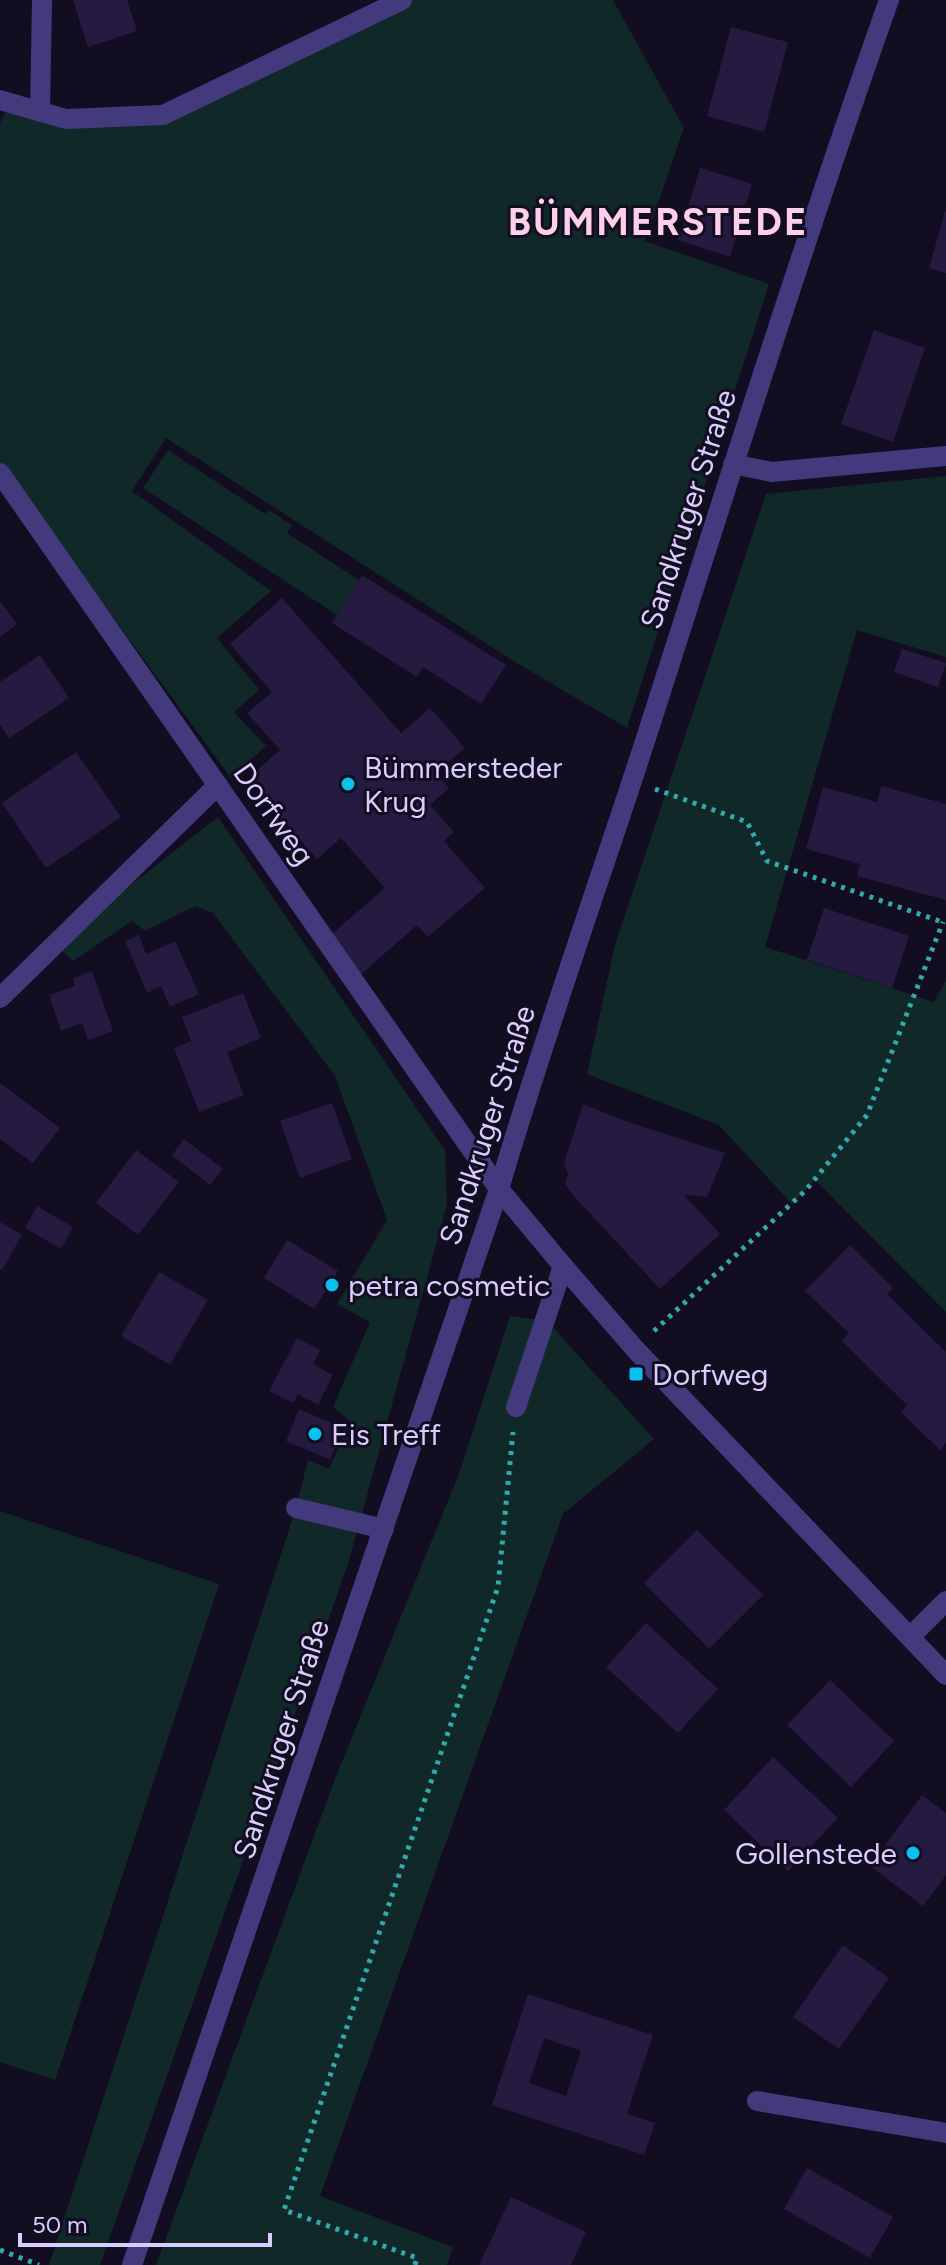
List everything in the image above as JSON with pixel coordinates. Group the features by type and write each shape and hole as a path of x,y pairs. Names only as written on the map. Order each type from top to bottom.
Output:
{"street":[{"path":"40,112 42,0"},
{"path":"0,100 66,119 163,115 402,0"},
{"name":"Sandkruger Straße","path":"132,2265 499,1189 529,1087 632,781 733,464 889,0"},
{"path":"733,464 772,472 946,456"},
{"name":"Dorfweg","path":"0,473 499,1189 635,1349 946,1675"},
{"path":"0,998 218,785"},
{"path":"516,1407 563,1266"},
{"path":"296,1508 384,1529"},
{"path":"910,1637 946,1601"},
{"path":"757,2101 946,2133"}],"path":[{"path":"632,781 747,822 767,861 945,923 867,1115 806,1190 635,1349"},
{"path":"415,2265 417,2258 284,2210 498,1587 516,1407"},
{"path":"0,2250 39,2265"}],"green space":[{"path":"402,0 613,0 684,128 645,241 769,284 627,728 515,662 166,438 132,491 271,591 217,638 259,690 234,712 266,746 231,778 0,463 0,123 6,111 163,115"},
{"path":"168,450 265,514 269,510 292,525 287,533 359,580 337,615 143,488"},
{"path":"946,476 946,657 857,630 765,947 934,1002 946,981 946,1312 815,1180 792,1204 719,1125 587,1074 615,945 766,494"},
{"path":"218,817 445,1150 447,1205 348,1564 100,2265 49,2265 296,1508 308,1460 329,1469 350,1421 333,1407 370,1322 337,1304 387,1220 335,1076 213,913 195,906 145,931 132,921 73,961 55,944"},
{"path":"510,1316 547,1321 654,1439 563,1514 320,2196 453,2247 447,2265 156,2265 335,1779 460,1471"},
{"path":"0,1511 219,1584 55,2080 0,2062"}],"building":[{"path":"73,0 127,0 137,31 88,47"},
{"path":"731,27 788,42 764,132 707,116"},
{"path":"700,168 752,184 730,257 678,240"},
{"path":"946,212 946,273 929,268"},
{"path":"874,330 925,348 893,442 841,424"},
{"path":"362,575 506,665 481,704 423,667 417,677 332,623"},
{"name":"Bümmersteder Krug","path":"282,598 401,733 430,708 465,748 436,773 449,788 430,805 454,832 444,841 485,888 428,937 417,925 358,977 326,939 385,888 341,838 317,859 247,779 280,750 247,713 272,692 230,644"},
{"path":"0,601 17,624 0,637"},
{"path":"902,649 946,663 938,687 894,672"},
{"path":"40,655 69,698 9,738 0,725 0,682"},
{"path":"76,752 121,817 46,868 2,803"},
{"path":"881,786 946,804 946,900 857,876 860,864 806,849 823,787 877,802"},
{"path":"824,908 909,936 892,988 807,960"},
{"path":"139,935 146,954 175,941 199,994 170,1007 161,986 147,993 125,941"},
{"path":"92,971 113,1031 88,1040 82,1023 61,1031 49,995 75,986 73,978"},
{"path":"243,993 261,1038 227,1052 244,1095 199,1112 174,1048 191,1041 182,1017"},
{"path":"0,1083 60,1128 33,1163 0,1139"},
{"path":"332,1103 352,1159 300,1178 280,1121"},
{"path":"583,1104 725,1153 707,1197 684,1195 720,1234 660,1289 565,1184 568,1174 564,1163"},
{"path":"184,1139 223,1169 210,1185 172,1155"},
{"path":"136,1150 179,1182 138,1235 96,1203"},
{"path":"37,1206 73,1227 61,1249 25,1228"},
{"path":"0,1222 22,1235 2,1270 0,1269"},
{"path":"287,1240 338,1271 314,1309 264,1278"},
{"path":"850,1245 893,1288 887,1294 946,1352 946,1443 940,1450 901,1412 907,1405 842,1341 849,1333 805,1291"},
{"path":"159,1272 208,1300 170,1365 121,1336"},
{"path":"297,1338 320,1350 313,1364 333,1375 318,1405 298,1394 293,1403 269,1391"},
{"name":"Eis Treff","path":"299,1409 343,1428 330,1460 286,1441"},
{"path":"697,1530 763,1595 709,1649 644,1583"},
{"path":"646,1623 718,1689 678,1733 606,1667"},
{"path":"830,1680 894,1741 851,1787 787,1725"},
{"path":"773,1757 838,1818 788,1871 724,1810"},
{"name":"Gollenstede","path":"922,1795 946,1813 946,1875 923,1906 870,1866"},
{"path":"843,1945 889,1978 839,2049 793,2017"},
{"path":"528,1994 653,2035 627,2114 655,2123 644,2155 492,2105","holes":["544,2038 581,2051 566,2096 529,2083"]},
{"path":"807,2168 893,2217 870,2258 784,2209"},
{"path":"511,2197 586,2232 571,2265 479,2265"}],"place":[{"name":"Bümmersteder Krug","path":"348,784"},
{"name":"petra cosmetic","path":"332,1285"},
{"name":"Dorfweg","path":"636,1374"},
{"name":"Eis Treff","path":"315,1434"},
{"name":"Gollenstede","path":"913,1853"}],"district":[{"name":"BÜMMERSTEDE","path":"658,222"}]}
